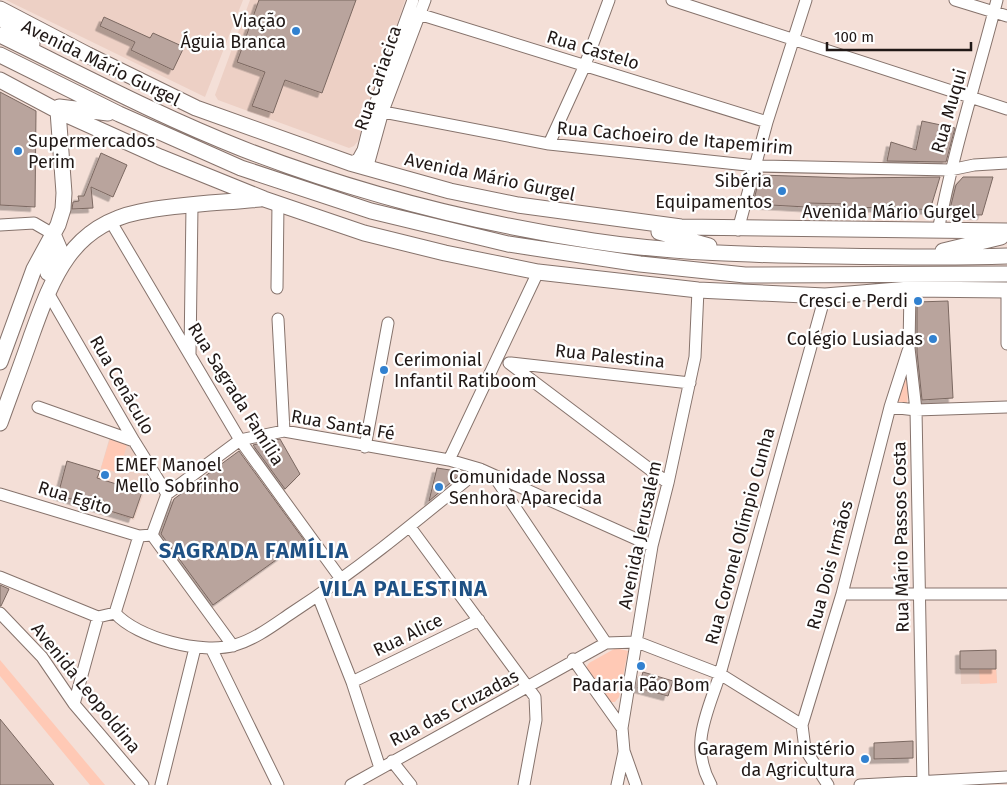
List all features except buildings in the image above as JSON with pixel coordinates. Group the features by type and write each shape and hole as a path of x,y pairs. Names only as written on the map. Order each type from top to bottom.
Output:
{"main road":[{"name":"Avenida Mário Gurgel","path":"0,9 88,56 196,108 350,163 450,191 518,205 681,227 738,230 1007,231"},
{"path":"0,17 51,60"},
{"name":"Avenida Mário Gurgel","path":"0,35 150,109 243,149 360,188 485,220 593,241 739,255 1007,256"},
{"name":"Avenida Mário Gurgel","path":"0,55 118,114 241,168 352,206 517,246 640,264 745,275 1007,274"},
{"path":"0,80 54,109 160,157 271,201 364,233 488,262 538,272 698,290 832,295 910,289 1007,290"},
{"path":"54,109 118,114"},
{"path":"0,362 34,268 61,216 64,200 54,109"},
{"path":"305,212 329,217 342,216 352,206 367,168"},
{"path":"0,423 48,289 60,266 75,247 111,222 140,212 192,206 271,201"},
{"path":"612,219 739,255"},
{"path":"438,227 488,262"},
{"path":"48,289 49,269 59,248 53,234"},
{"path":"921,257 1007,235"},
{"path":"616,282 745,275"},
{"path":"782,275 832,295"}],"street":[{"name":"Rua Cariacica","path":"350,163 358,159 363,150 414,8 425,0"},
{"path":"549,144 585,66 609,0"},
{"path":"672,0 971,99 1007,109"},
{"path":"738,230 767,122 806,0"},
{"path":"955,0 1007,16"},
{"name":"Rua Muqui","path":"938,231 950,170 997,0"},
{"name":"Rua Castelo","path":"414,8 585,66 767,122"},
{"name":"Rua Cariacica","path":"367,168 378,111"},
{"name":"Rua Cachoeiro de Itapemirim","path":"378,111 549,144 756,166 950,170 974,165 1007,163"},
{"path":"271,201 278,288"},
{"path":"190,356 192,206"},
{"name":"Rua Sagrada Família","path":"111,222 240,440 341,579"},
{"path":"0,226 34,223 53,234"},
{"path":"449,460 538,272"},
{"name":"Rua Cenáculo","path":"48,289 134,441 167,494"},
{"name":"Rua Mário Passos Costa","path":"910,289 909,348 916,410 923,783"},
{"name":"Avenida Jerusalém","path":"636,785 624,752 622,728 652,546 668,484 695,357 698,290"},
{"path":"1007,290 1007,344"},
{"name":"Rua Coronel Olímpio Cunha","path":"711,785 703,770 699,753 702,730 832,295"},
{"path":"278,319 284,431"},
{"path":"365,446 388,322"},
{"name":"Rua Dois Irmãos","path":"828,785 805,749 802,725 842,594 890,407 909,348"},
{"name":"Rua Palestina","path":"497,360 509,363 690,383"},
{"path":"509,363 668,484"},
{"path":"890,407 916,410 1007,406"},
{"path":"38,407 134,441"},
{"name":"Rua Santa Fé","path":"167,494 240,440 284,431 449,460 480,469 652,546"},
{"path":"0,577 98,617 115,613 134,627 171,642 212,650 233,646 250,640 318,596 410,527 480,469"},
{"path":"494,476 606,643"},
{"name":"Rua Egito","path":"0,494 139,536"},
{"path":"152,535 167,494"},
{"path":"410,527 529,687 535,698 536,720 524,785"},
{"path":"115,613 139,536 152,535"},
{"path":"152,535 233,646"},
{"path":"842,594 1007,594"},
{"path":"318,596 352,682 380,768"},
{"name":"Avenida Leopoldina","path":"0,614 42,657 74,704 143,785"},
{"path":"74,704 98,617"},
{"name":"Rua Alice","path":"352,682 479,620"},
{"path":"637,642 720,674 802,725"},
{"name":"Rua das Cruzadas","path":"351,785 529,687 573,659 606,643 637,642"},
{"path":"161,785 195,648"},
{"path":"212,650 278,785"},
{"path":"573,659 622,728"},
{"path":"618,785 624,752"},
{"path":"392,761 411,785"},
{"path":"860,785 1007,777"}],"shaded area":[{"path":"6,0 243,0 205,97"},
{"path":"250,0 405,0 358,141 354,146 349,148 218,100 215,95"},
{"path":"904,377 908,378 909,381 907,404 895,405"},
{"name":"EMEF Manoel Mello Sobrinho","path":"110,436 128,441 149,479 134,520 57,495 67,461 100,471"},
{"path":"111,436 128,441 119,473 101,468"},
{"path":"616,648 628,651 619,697 615,702 610,702 585,669 589,663"},
{"path":"996,650 997,683 961,684 960,651"},
{"path":"0,660 105,785 90,785 0,676"},
{"path":"979,669 996,669 997,683 980,684"}],"place":[{"name":"Viação Águia Branca","path":"296,31"},
{"name":"Supermercados Perim","path":"18,151"},
{"name":"Sibéria Equipamentos","path":"782,191"},
{"name":"Cresci e Perdi","path":"918,301"},
{"name":"Colégio Lusiadas","path":"933,339"},
{"name":"Cerimonial Infantil Ratiboom","path":"384,370"},
{"name":"EMEF Manoel Mello Sobrinho","path":"105,475"},
{"name":"Comunidade Nossa Senhora Aparecida","path":"439,487"},
{"name":"Padaria Pão Bom","path":"641,666"},
{"name":"Garagem Ministério da Agricultura","path":"865,759"}],"district":[{"name":"SAGRADA FAMÍLIA","path":"254,550"},
{"name":"VILA PALESTINA","path":"404,588"}]}
